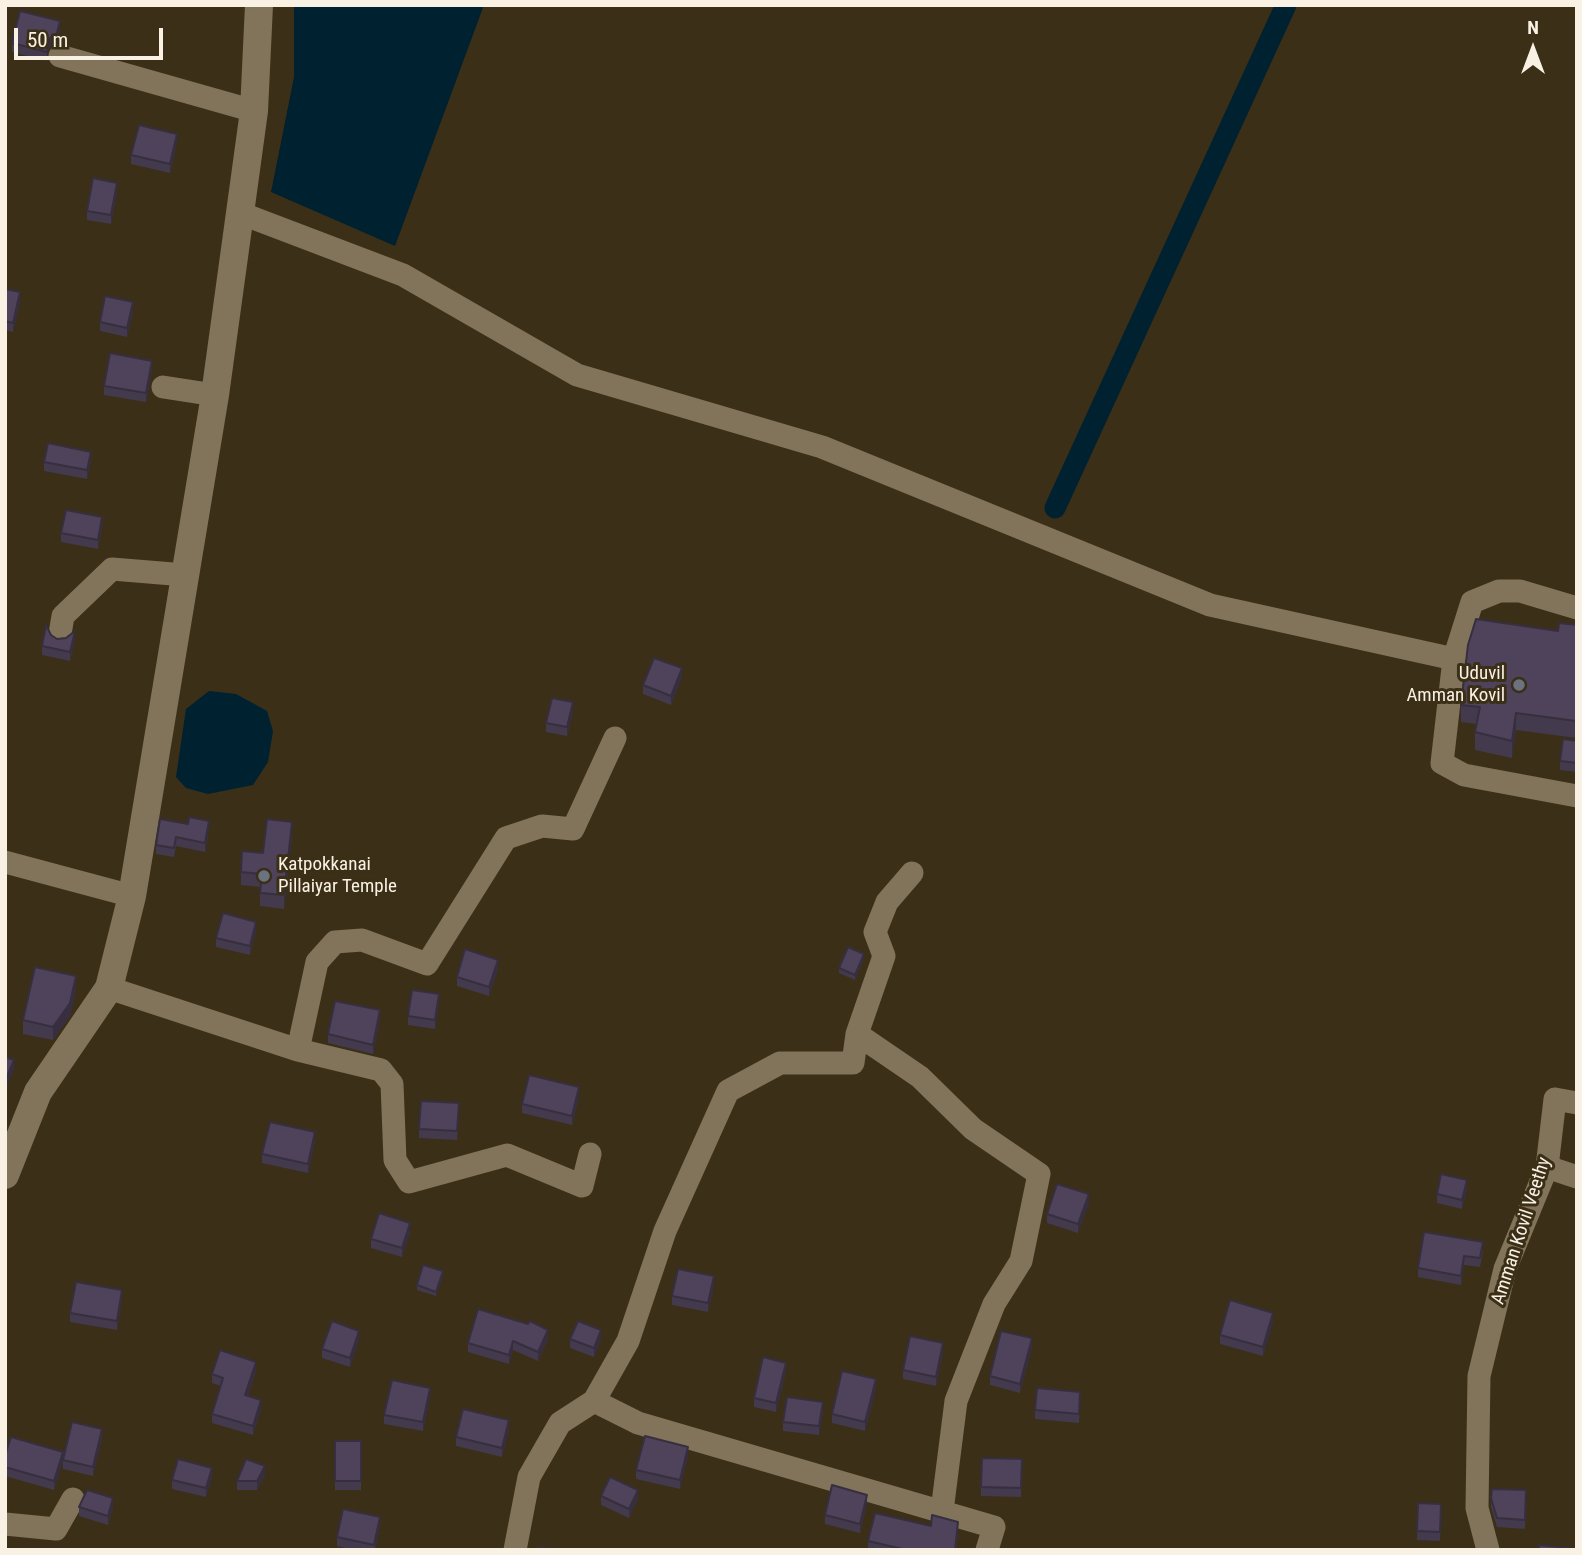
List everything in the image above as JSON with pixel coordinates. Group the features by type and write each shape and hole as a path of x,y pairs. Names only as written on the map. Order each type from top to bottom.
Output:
{"street":[{"path":"5,1175 38,1092 109,988 132,896 215,395 254,111 259,5"},
{"path":"60,56 254,111"},
{"path":"240,213 403,275 577,375 822,447 1210,605 1454,659"},
{"path":"163,387 215,395"},
{"path":"60,634 63,616 112,569 185,575"},
{"path":"1577,608 1520,591 1499,591 1472,602 1454,659 1442,763 1464,775 1577,796"},
{"path":"298,1050 317,962 335,942 362,940 427,964 506,838 542,826 573,829 615,738"},
{"path":"5,862 132,896"},
{"path":"515,1550 529,1477 560,1423 594,1401 628,1340 665,1231 728,1091 780,1063 853,1063 857,1034 884,957 875,932 887,902 912,873"},
{"path":"109,988 298,1050 381,1070 392,1084 395,1160 409,1182 507,1155 582,1186 590,1154"},
{"path":"857,1034 920,1077 973,1129 1039,1174 1021,1261 994,1304 956,1401 942,1511"},
{"name":"Amman Kovil Veethy","path":"1488,1550 1477,1508 1479,1376 1505,1269 1547,1167 1555,1099 1577,1103"},
{"path":"1547,1167 1577,1177"},
{"path":"594,1401 638,1423 994,1527 987,1550"},
{"path":"5,1524 56,1530 73,1499"}],"water":[{"path":"294,5 484,5 395,246 271,192 294,77"},
{"path":"209,691 236,694 267,711 273,731 268,762 253,785 208,794 186,788 176,777 186,709"}],"building":[{"path":"20,11 60,21 57,33 47,43 47,52 12,43"},
{"path":"139,125 177,134 170,164 131,155"},
{"path":"93,178 117,183 111,215 87,211"},
{"path":"5,289 20,292 13,323 5,321"},
{"path":"105,296 133,302 127,328 100,322"},
{"path":"110,353 152,361 146,393 104,386"},
{"path":"48,443 91,452 87,470 44,462"},
{"path":"66,510 102,517 98,540 61,533"},
{"name":"Uduvil Amman Kovil","path":"1476,619 1558,631 1559,623 1577,625 1576,721 1516,713 1512,741 1475,732 1480,707 1461,705 1468,645"},
{"path":"46,625 51,635 57,639 66,638 75,631 70,652 42,646"},
{"path":"654,658 682,668 671,696 643,685"},
{"path":"552,698 573,702 567,727 546,723"},
{"path":"1563,739 1577,741 1577,763 1560,761"},
{"path":"189,817 209,821 205,843 176,837 174,848 156,845 160,819 188,824"},
{"name":"Katpokkanai Pillaiyar Temple","path":"267,819 292,822 284,895 260,893 262,874 241,872 242,851 263,853"},
{"path":"223,913 256,922 250,946 216,938"},
{"path":"848,947 864,954 855,975 839,968"},
{"path":"465,949 498,960 489,987 457,977"},
{"path":"35,967 76,976 70,1003 53,1027 23,1020"},
{"path":"412,990 439,994 435,1020 408,1016"},
{"path":"335,1001 380,1010 373,1045 328,1034"},
{"path":"5,1057 14,1060 5,1081"},
{"path":"529,1075 579,1087 572,1116 522,1104"},
{"path":"421,1101 459,1103 457,1131 419,1129"},
{"path":"270,1122 315,1132 308,1164 262,1154"},
{"path":"1441,1174 1467,1180 1462,1200 1437,1194"},
{"path":"1057,1184 1089,1194 1078,1224 1047,1214"},
{"path":"379,1213 410,1223 402,1248 371,1239"},
{"path":"1424,1232 1483,1242 1480,1258 1464,1256 1461,1276 1418,1268"},
{"path":"423,1265 443,1271 436,1292 417,1285"},
{"path":"678,1269 714,1276 708,1303 672,1296"},
{"path":"76,1282 122,1290 117,1321 70,1313"},
{"path":"1230,1300 1273,1313 1263,1347 1220,1335"},
{"path":"478,1309 528,1324 530,1321 548,1330 538,1352 513,1341 509,1355 468,1343"},
{"path":"332,1321 359,1331 350,1358 322,1349"},
{"path":"578,1321 601,1330 594,1348 570,1339"},
{"path":"1001,1331 1032,1338 1020,1384 990,1376"},
{"path":"910,1336 943,1343 936,1377 903,1370"},
{"path":"220,1350 256,1362 245,1395 261,1400 253,1426 212,1414 223,1378 212,1374"},
{"path":"763,1357 786,1363 776,1403 754,1398"},
{"path":"842,1371 876,1379 865,1422 832,1414"},
{"path":"392,1380 430,1388 423,1422 384,1415"},
{"path":"1037,1388 1080,1392 1079,1414 1035,1410"},
{"path":"787,1397 823,1402 819,1426 783,1422"},
{"path":"463,1409 509,1420 502,1448 456,1437"},
{"path":"72,1422 102,1429 93,1467 63,1460"},
{"path":"645,1436 688,1447 680,1480 636,1470"},
{"path":"11,1437 63,1452 54,1481 5,1467 5,1456"},
{"path":"335,1441 361,1441 361,1481 335,1481"},
{"path":"982,1458 1022,1459 1021,1488 981,1487"},
{"path":"178,1459 212,1468 206,1488 172,1480"},
{"path":"246,1459 265,1466 257,1481 237,1481"},
{"path":"610,1477 638,1490 629,1509 601,1496"},
{"path":"832,1485 867,1495 860,1524 825,1515"},
{"path":"1492,1489 1526,1490 1525,1520 1497,1518 1491,1498"},
{"path":"87,1490 113,1498 108,1516 79,1507"},
{"path":"1418,1503 1441,1504 1440,1532 1417,1531"},
{"path":"343,1509 380,1517 374,1545 337,1537"},
{"path":"875,1513 931,1526 932,1515 958,1522 955,1550 907,1550 868,1541"},
{"path":"1539,1545 1577,1549 1577,1550 1539,1550"},
{"path":"538,1547 558,1550 537,1550"}],"waterway":[{"path":"1055,508 1286,5"}],"place":[{"name":"Uduvil Amman Kovil","path":"1519,685"},
{"name":"Katpokkanai Pillaiyar Temple","path":"264,876"}]}
